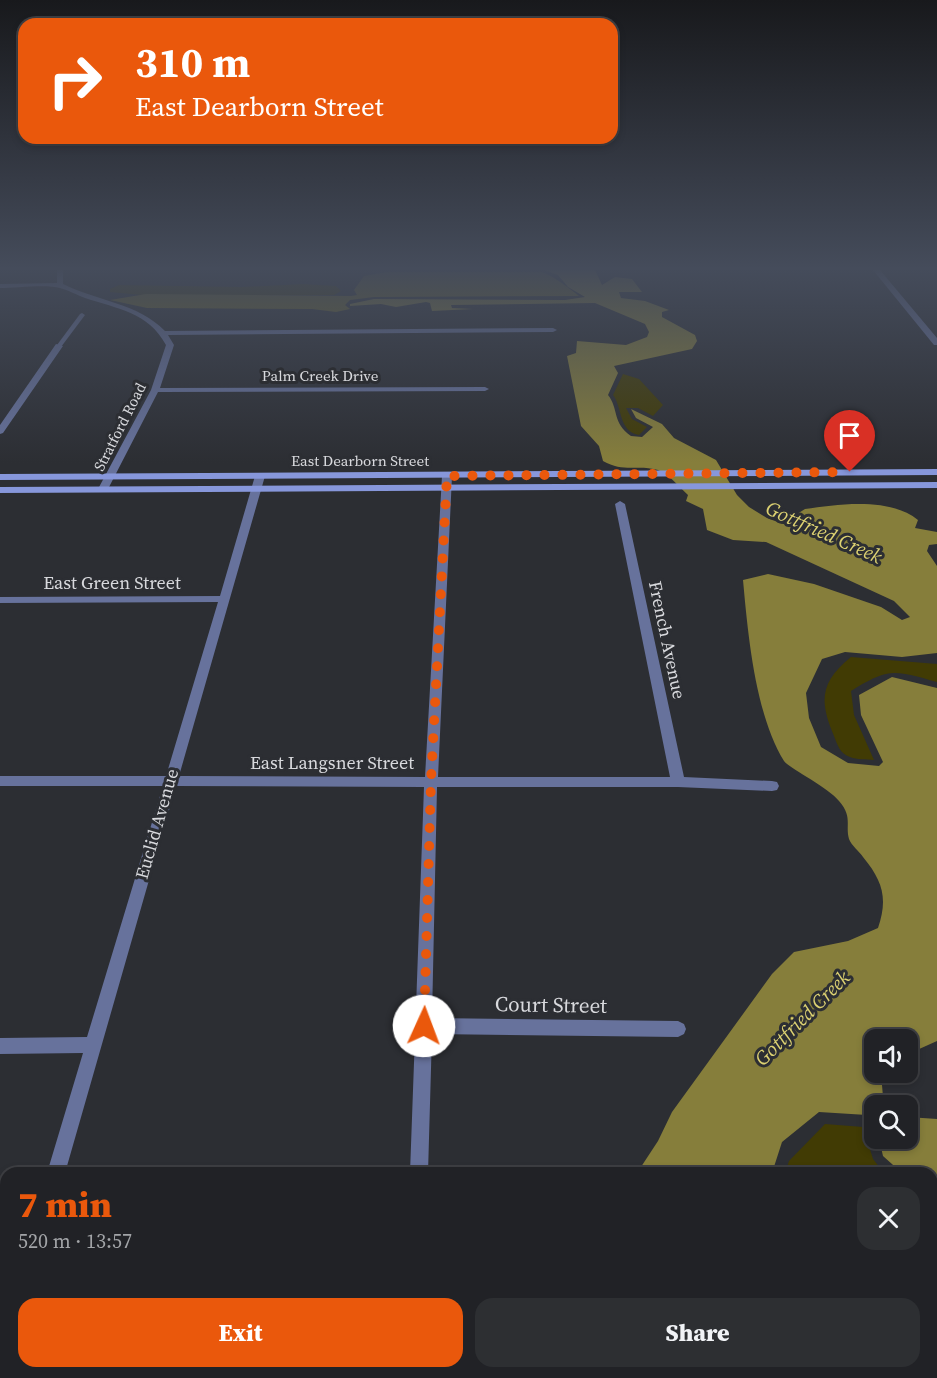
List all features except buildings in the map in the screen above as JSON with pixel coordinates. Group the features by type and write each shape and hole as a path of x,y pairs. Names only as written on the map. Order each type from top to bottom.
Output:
{"main road":[{"name":"East Dearborn Street","path":"0,490 259,483 447,482 602,475 937,472"},
{"name":"East Dearborn Street","path":"0,477 110,476 259,483"},
{"name":"East Dearborn Street","path":"447,482 605,488 937,485"}],"street":[{"name":"Stratford Road","path":"103,489 154,390 169,352 165,334"},
{"path":"0,431 59,346"},
{"name":"Palm Creek Drive","path":"154,390 485,389"},
{"path":"419,1167 431,781 447,482"},
{"name":"Euclid Avenue","path":"58,1167 259,483"},
{"name":"French Avenue","path":"620,504 678,782"},
{"name":"East Green Street","path":"0,600 224,599"},
{"name":"East Langsner Street","path":"0,781 678,782 772,786"},
{"name":"Court Street","path":"424,1026 678,1029"},
{"path":"0,1046 93,1045"}],"lane":[{"path":"59,346 68,334"}],"shaded area":[{"path":"623,374 639,379 663,405 653,416 638,408 626,408 632,419 647,427 639,435 627,429 613,395"},
{"path":"851,657 937,664 937,682 892,673 884,674 851,691 854,715 874,760 856,759 844,754 836,742 826,712 825,693 828,684 833,675"},
{"path":"825,1124 863,1127 864,1149 870,1149 873,1159 879,1167 787,1167 789,1161"}],"water":[{"name":"Gottfried Creek","path":"648,334 695,335 697,341 692,349 614,366 618,373 608,395 614,405 618,421 631,436 642,437 653,427 636,418 631,409 662,424 674,438 716,460 737,495 749,507 767,518 783,524 797,525 797,514 805,509 848,504 879,505 906,513 918,520 915,528 937,532 937,544 929,545 927,551 937,566 937,653 902,657 845,652 822,659 806,693 809,718 821,747 848,763 879,766 883,762 861,715 859,695 892,677 937,688 937,1041 918,1050 918,1029 864,1029 864,1083 882,1083 883,1095 864,1095 864,1115 819,1112 782,1142 774,1167 641,1167 658,1141 672,1112 772,974 794,952 848,941 878,928 883,908 879,882 870,866 850,841 847,816 843,807 827,790 784,761 774,742 754,673 743,580 768,574 814,584 881,607 902,620 910,617 894,601 766,542 733,540 707,530 703,509 686,501 688,495 662,472 651,468 618,467 603,461 599,446 581,426 567,356 576,353 577,341 626,345 647,337"},
{"path":"918,1118 937,1119 937,1167 895,1167 883,1156 881,1149 918,1149"}],"route":[{"path":"424,1026 431,781 447,476 850,472"}]}
